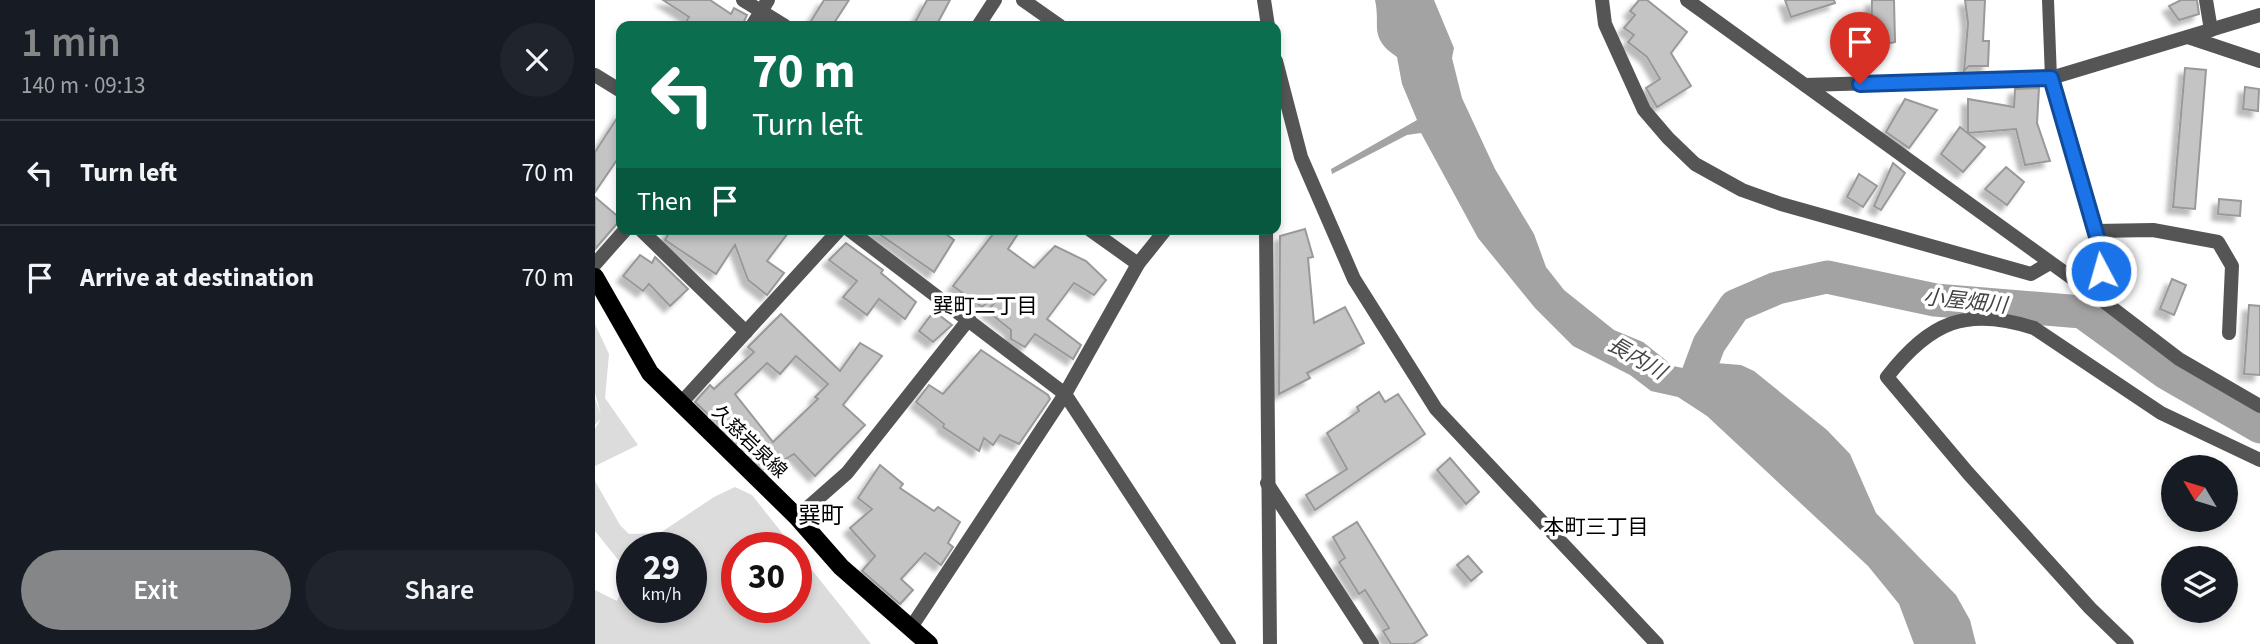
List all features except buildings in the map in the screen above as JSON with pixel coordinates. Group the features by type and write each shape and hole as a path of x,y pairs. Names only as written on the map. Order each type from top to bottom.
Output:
{"main road":[{"name":"久慈岩泉線","path":"595,277 650,373 797,517 841,566 929,644"}],"street":[{"path":"743,0 765,6 780,21"},
{"path":"981,21 995,0"},
{"path":"1023,0 1053,21"},
{"path":"1263,0 1267,21"},
{"path":"1602,0 1605,24 1644,110 1695,164 1742,190 1781,204 2031,274 2050,263"},
{"path":"1687,0 2090,291 2179,359 2260,407"},
{"path":"2048,0 2051,78 2102,254 2101,271 2090,291"},
{"path":"2206,0 2211,30"},
{"path":"755,21 765,6"},
{"path":"1805,85 2051,78 2260,15"},
{"path":"2188,37 2260,61"},
{"path":"595,75 616,88"},
{"path":"1281,80 1301,157 1355,279 1436,409 1657,644"},
{"path":"2095,231 2153,230 2218,242 2232,266 2229,333"},
{"path":"595,264 621,235"},
{"path":"647,235 746,332"},
{"path":"681,403 835,235"},
{"path":"856,235 1065,394 1229,644"},
{"path":"1097,235 1138,264"},
{"path":"909,629 1065,394 1138,264 1161,235"},
{"path":"1266,235 1270,644"},
{"path":"2127,644 1968,473 1887,377 1927,334 1955,322 1982,318 2011,321 2034,328 2161,413 2260,460"},
{"path":"797,517 847,473 969,319"},
{"path":"1267,483 1372,644"}],"shaded area":[{"path":"595,324 609,354 605,398 638,445 595,466 595,429 601,418 595,425 595,399 601,415 595,393"},
{"path":"595,481 620,525 627,532 616,532 616,557 595,531"},
{"path":"735,487 752,495 781,532 721,532 721,623 812,623 812,570 871,644 595,644 595,590 616,600 616,623 707,623 707,532 662,532 714,497"}],"water":[{"name":"長内川","path":"1375,0 1434,0 1454,48 1452,58 1462,98 1495,169 1534,234 1546,267 1564,290 1614,330 1643,342 1673,366 1688,369 1716,363 1741,365 1754,371 1827,430 1850,454 1876,513 1956,595 1970,620 1976,644 1914,644 1899,604 1868,566 1707,416 1678,397 1651,391 1630,375 1573,346 1535,308 1478,238 1421,133 1407,135 1332,174 1331,169 1417,120 1402,84 1397,57 1379,37"}],"waterway":[{"name":"小屋畑川","path":"1693,387 1709,344 1735,306 1777,288 1827,277 1935,300 2082,312 2166,373 2260,427"}],"district":[{"name":"巽町二丁目","path":"985,306"},
{"name":"巽町","path":"821,515"},
{"name":"本町三丁目","path":"1596,527"}],"route":[{"path":"1860,84 2051,78 2102,254 2101,271"}]}
